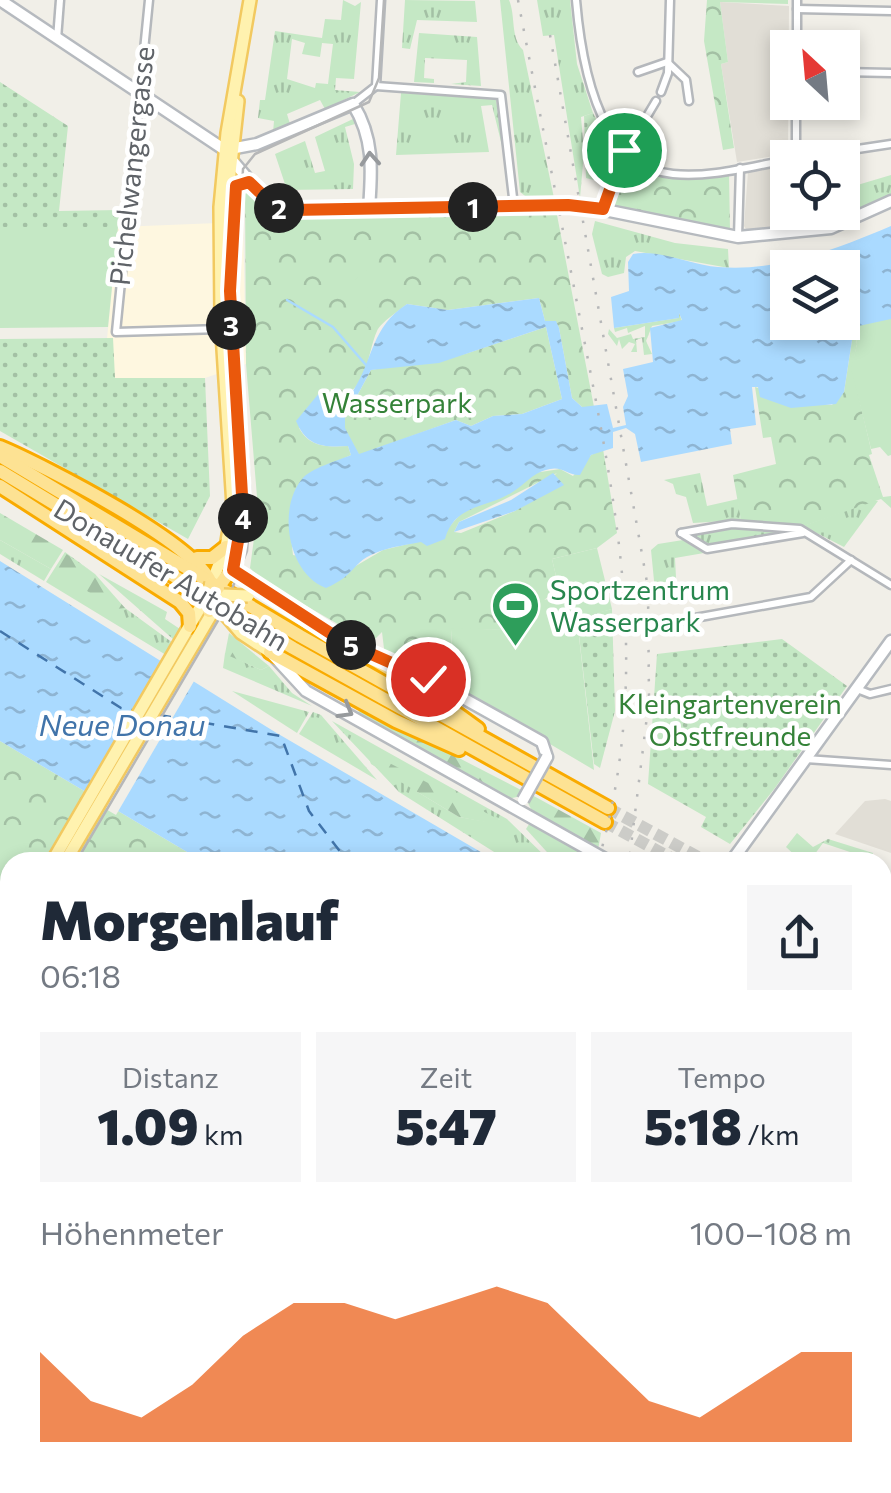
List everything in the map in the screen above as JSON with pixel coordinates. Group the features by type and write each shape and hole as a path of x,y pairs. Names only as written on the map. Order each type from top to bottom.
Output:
{"highway":[{"path":"0,447 90,494 194,558 209,560 226,547"},
{"name":"Donauufer Autobahn","path":"0,456 284,627 499,747 607,815 507,767 293,648 0,472"},
{"path":"0,486 184,606 214,598"},
{"path":"194,558 214,598"},
{"path":"158,587 214,598"},
{"path":"344,642 462,714 499,747"},
{"path":"270,652 396,722 507,767"}],"main road":[{"path":"214,598 226,547 233,475 220,207 250,0"},
{"path":"59,852 81,823 214,598 243,512 226,329 230,154"},
{"path":"214,598 248,596 294,613 344,642"},
{"path":"214,598 294,613"},
{"path":"214,598 270,652"},
{"path":"68,852 81,823"}],"street":[{"path":"0,0 139,97 230,154 249,182 281,209 605,209 674,228 738,238 831,228 891,201"},
{"path":"57,40 60,0"},
{"name":"Pichelwangergasse","path":"148,0 116,332 226,329"},
{"path":"376,86 381,0"},
{"path":"576,0 592,88 624,150 648,166 672,174 770,163"},
{"path":"661,92 668,74 670,0"},
{"path":"797,5 891,11"},
{"path":"638,72 667,62"},
{"path":"667,62 686,80 689,102"},
{"path":"860,72 891,73"},
{"path":"230,154 353,104 376,86 500,95 514,206"},
{"path":"605,209 624,150 656,101"},
{"path":"353,104 364,122 372,156 369,208"},
{"path":"860,149 891,144"},
{"path":"738,238 740,168"},
{"path":"229,258 235,191 240,182 249,182"},
{"path":"804,533 707,549 681,533 740,524 788,526 804,533 891,585"},
{"path":"656,625 811,597 851,560"},
{"path":"738,852 891,641"},
{"path":"344,642 428,679 546,752 521,804"},
{"path":"270,652 306,690 521,804 595,852"},
{"path":"856,688 870,694 891,690"},
{"path":"805,760 891,765"}],"shaded area":[{"path":"720,2 789,6 789,30 770,30 770,120 788,120 788,140 770,140 770,157 737,162 721,64 728,62"},
{"path":"770,167 772,230 748,232 744,226 748,172"},
{"path":"243,222 246,364 205,378 115,378 107,339 118,227"},
{"path":"865,801 891,801 891,852 835,834"}],"green space":[{"path":"343,0 355,6 361,2 354,79 336,78 335,90 360,92 325,109 320,100 287,114 290,124 273,132 274,121 258,118 260,100 265,100 275,31 322,38 325,19 341,20","holes":["292,39 305,43 302,54 320,57 322,43 333,44 328,84 316,83 315,88 287,79"]},
{"path":"405,0 475,1 477,22 417,20 410,49 402,48"},
{"path":"500,0 509,0 515,33 523,50 554,198 529,199 520,192"},
{"path":"537,0 570,0 577,64 593,113 581,117 584,152 580,198 554,35 543,36"},
{"path":"707,0 788,0 788,4 720,2 728,62 721,64 734,148 723,150 704,41"},
{"path":"419,33 477,37 481,86 451,84 466,82 467,60 425,58 424,78 434,79 434,83 414,82"},
{"path":"0,82 68,126 59,211 120,210 118,227 0,227"},
{"path":"401,93 496,99 503,150 492,105 481,106 489,152 396,155"},
{"path":"593,113 610,148 601,182 586,178 584,116"},
{"path":"353,119 355,124 345,127 354,164 353,189 287,190 275,154 305,141 315,173 325,171 315,137"},
{"path":"627,162 672,178 729,173 730,230 613,205"},
{"path":"891,175 891,197 860,212 860,184"},
{"name":"Wasserpark","path":"245,185 266,205 301,217 557,215 594,407 582,407 572,398 559,328 555,321 545,321 539,298 448,310 407,304 379,328 355,387 338,396 326,392 299,428 314,443 348,446 351,455 316,473 297,490 291,515 293,555 354,567 383,550 421,541 449,527 465,509 497,498 534,473 560,469 573,476 591,455 603,449 617,533 597,548 552,559 560,593 556,598 549,596 508,630 452,629 450,672 428,679 385,657 382,632 371,643 261,580 250,568 258,509 246,364","holes":["557,473 515,511 461,533 454,532 459,522"]},
{"path":"595,221 675,243 728,249 729,268 635,251 626,257 624,273 608,277 602,274 592,234"},
{"path":"0,227 118,227 108,327 0,328"},
{"path":"366,270 385,292 368,308 348,285"},
{"path":"891,271 888,456 880,447 871,449 851,368 856,340 860,340 860,308"},
{"path":"679,313 682,321 652,326 646,341 652,354 644,355 642,338 636,340 637,352 631,352 635,344 629,342 622,349 619,339 617,346 608,334 609,329 617,338 631,334 633,339 645,337 645,326 628,333 627,328 615,332 614,328 678,318"},
{"name":"Wasserpark","path":"546,327 562,399 522,414 493,416 471,426 456,420 359,455 344,428 345,418 371,370 465,354"},
{"path":"113,338 115,378 205,378 210,496 188,539 0,431 0,339"},
{"path":"852,340 856,340 852,368 872,454 869,455 883,497 891,496 891,508 881,499 804,526 741,520 733,475 776,464 771,437 763,438 755,387 806,403 832,405 844,392"},
{"path":"700,473 707,506 738,499 741,520 693,523 686,497 676,494 673,484 664,480"},
{"path":"878,501 844,547 803,526"},
{"path":"0,513 63,550 51,569 0,540"},
{"path":"715,526 795,532 709,546 691,537"},
{"path":"0,540 51,569 44,581 0,554"},
{"path":"683,540 704,553 675,558 677,597 656,601 651,550 658,544"},
{"name":"Sportzentrum Wasserpark","path":"597,548 612,609 577,619 594,770 450,685 452,628 508,630 507,618 521,603 556,598 560,593 552,559"},
{"path":"65,552 95,574 65,554 125,608 173,643 166,655 46,582"},
{"path":"65,553 95,574 125,608 116,609 55,571"},
{"path":"99,574 167,612 165,619 180,629 174,640"},
{"path":"612,609 615,711 600,768 594,764 577,618"},
{"path":"229,633 269,666 261,670 225,654"},
{"name":"Kleingartenverein Obstfreunde","path":"782,639 847,686 730,844 701,827 706,817 648,784 657,654"},
{"path":"225,653 261,670 269,666 292,693 312,706 223,668"},
{"path":"232,691 309,712 297,733"},
{"path":"362,708 523,791 521,796 508,799 357,713"},
{"path":"313,712 321,715 377,780 299,734"},
{"path":"332,721 507,819 541,852 494,852 399,792","holes":["416,791 500,820 500,824 459,817"]},
{"path":"0,741 187,852 0,852"},
{"path":"366,751 500,820 500,825 459,817 371,764"},
{"path":"532,795 601,833 598,850 531,809 528,803"},
{"path":"531,821 586,852 547,852 526,829"},
{"path":"797,833 813,847 828,839 870,852 850,852 823,843 816,852 791,852 786,847"}],"water":[{"path":"891,226 891,319 860,326 860,250 828,250"},
{"path":"633,254 653,254 718,267 770,265 770,340 852,340 844,392 836,404 791,408 760,397 758,387 752,387 756,425 730,429 732,444 641,462 635,434 626,428 613,432 613,448 591,455 580,475 554,468 539,473 511,493 463,513 445,539 427,546 421,542 379,552 326,588 303,569 290,540 294,492 311,471 351,455 348,446 322,445 310,440 296,421 320,392 338,396 353,391 386,323 407,304 448,310 539,298 545,321 556,321 559,328 572,398 582,407 607,404 613,428 626,425 623,407 628,396 623,369 653,362 650,328 682,320 679,313 679,318 614,328 611,297 629,291 628,262","holes":["546,327 562,399 522,414 493,416 471,426 456,420 359,454 345,428 345,418 371,370 439,363"]},
{"path":"553,473 564,485 515,511 454,532 459,522 511,500"},
{"name":"Neue Donau","path":"0,561 275,732 481,852 187,852 0,741"}],"pier":[{"path":"166,658 197,676 116,815 85,797"}],"waterway":[{"path":"287,300 333,327 366,365"}],"ferry route":[{"path":"0,631 121,708 137,711"},
{"path":"159,715 281,736 309,811 340,852"}],"tunnel":[{"path":"608,808 689,852"},
{"path":"605,822 660,852"}],"tram line":[{"path":"82,852 223,612 247,551 251,502 237,288 243,169 255,154 369,102 379,78 384,0"}],"railway":[{"path":"518,0 607,464 624,595 623,726 614,793 600,852"},
{"path":"550,35 648,588 649,700 630,852"}],"place":[{"name":"Sportzentrum Wasserpark","path":"515,648"}],"route":[{"path":"428,679 344,642 294,613 232,568 243,512 229,258 236,186 249,182 274,206 292,210 568,205 603,209 624,150"}]}
